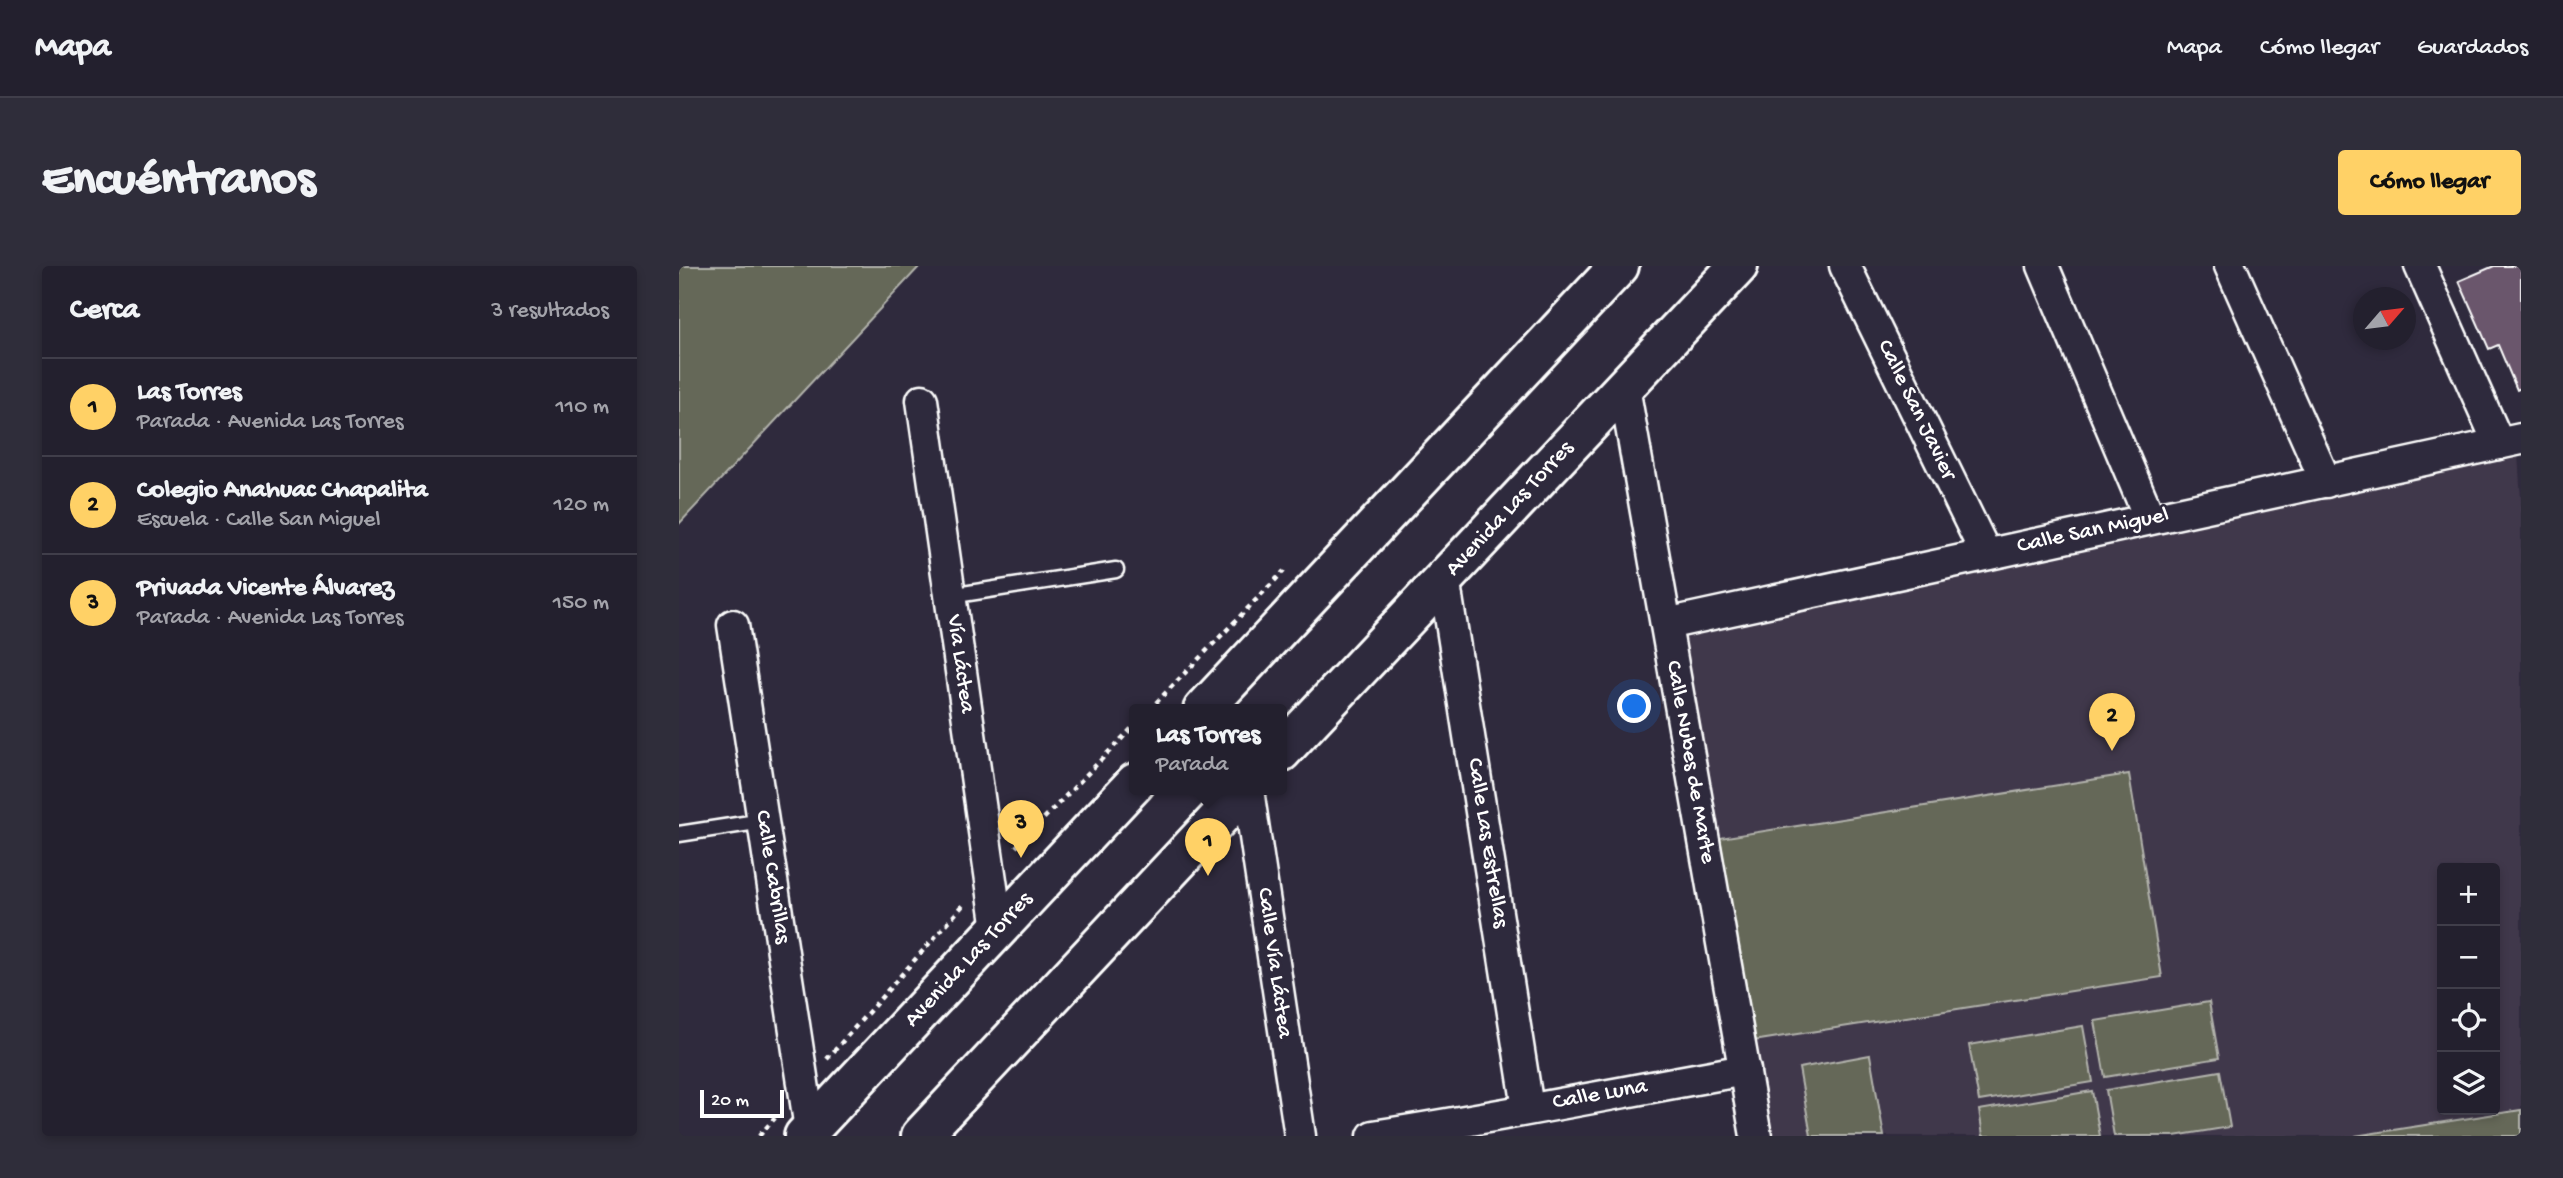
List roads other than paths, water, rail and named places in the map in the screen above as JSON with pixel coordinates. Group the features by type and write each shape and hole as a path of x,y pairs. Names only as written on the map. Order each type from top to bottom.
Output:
{"main road":[{"path":"1209,704 1619,266"},
{"name":"Avenida Las Torres","path":"1287,747 1738,266"},
{"name":"Avenida Las Torres","path":"807,1133 1129,789"},
{"path":"921,1136 1242,795"}],"street":[{"name":"Calle San Javier","path":"1845,266 1986,554"},
{"path":"2043,266 2150,519"},
{"path":"2230,266 2326,482"},
{"path":"2420,266 2510,442"},
{"name":"Calle Nubes de Marte","path":"1624,387 1756,1136"},
{"name":"Vía Láctea","path":"922,400 998,929"},
{"name":"Calle San Miguel","path":"1666,624 2510,442"},
{"name":"Calle Las Estrellas","path":"1444,578 1528,1108"},
{"name":"Calle Cabrillas","path":"733,625 803,1086 807,1133"},
{"name":"Calle Vía Láctea","path":"1248,795 1300,1136"},
{"name":"Calle Luna","path":"1374,1136 1482,1120 1528,1108 1745,1070"}],"lane":[{"path":"950,596 1116,570"},
{"path":"679,834 763,821"}],"place":[{"name":"Colegio Anahuac Chapalita","path":"2112,751"},
{"name":"Privada Vicente Álvarez","path":"1021,858"},
{"name":"Las Torres","path":"1208,876"}]}
